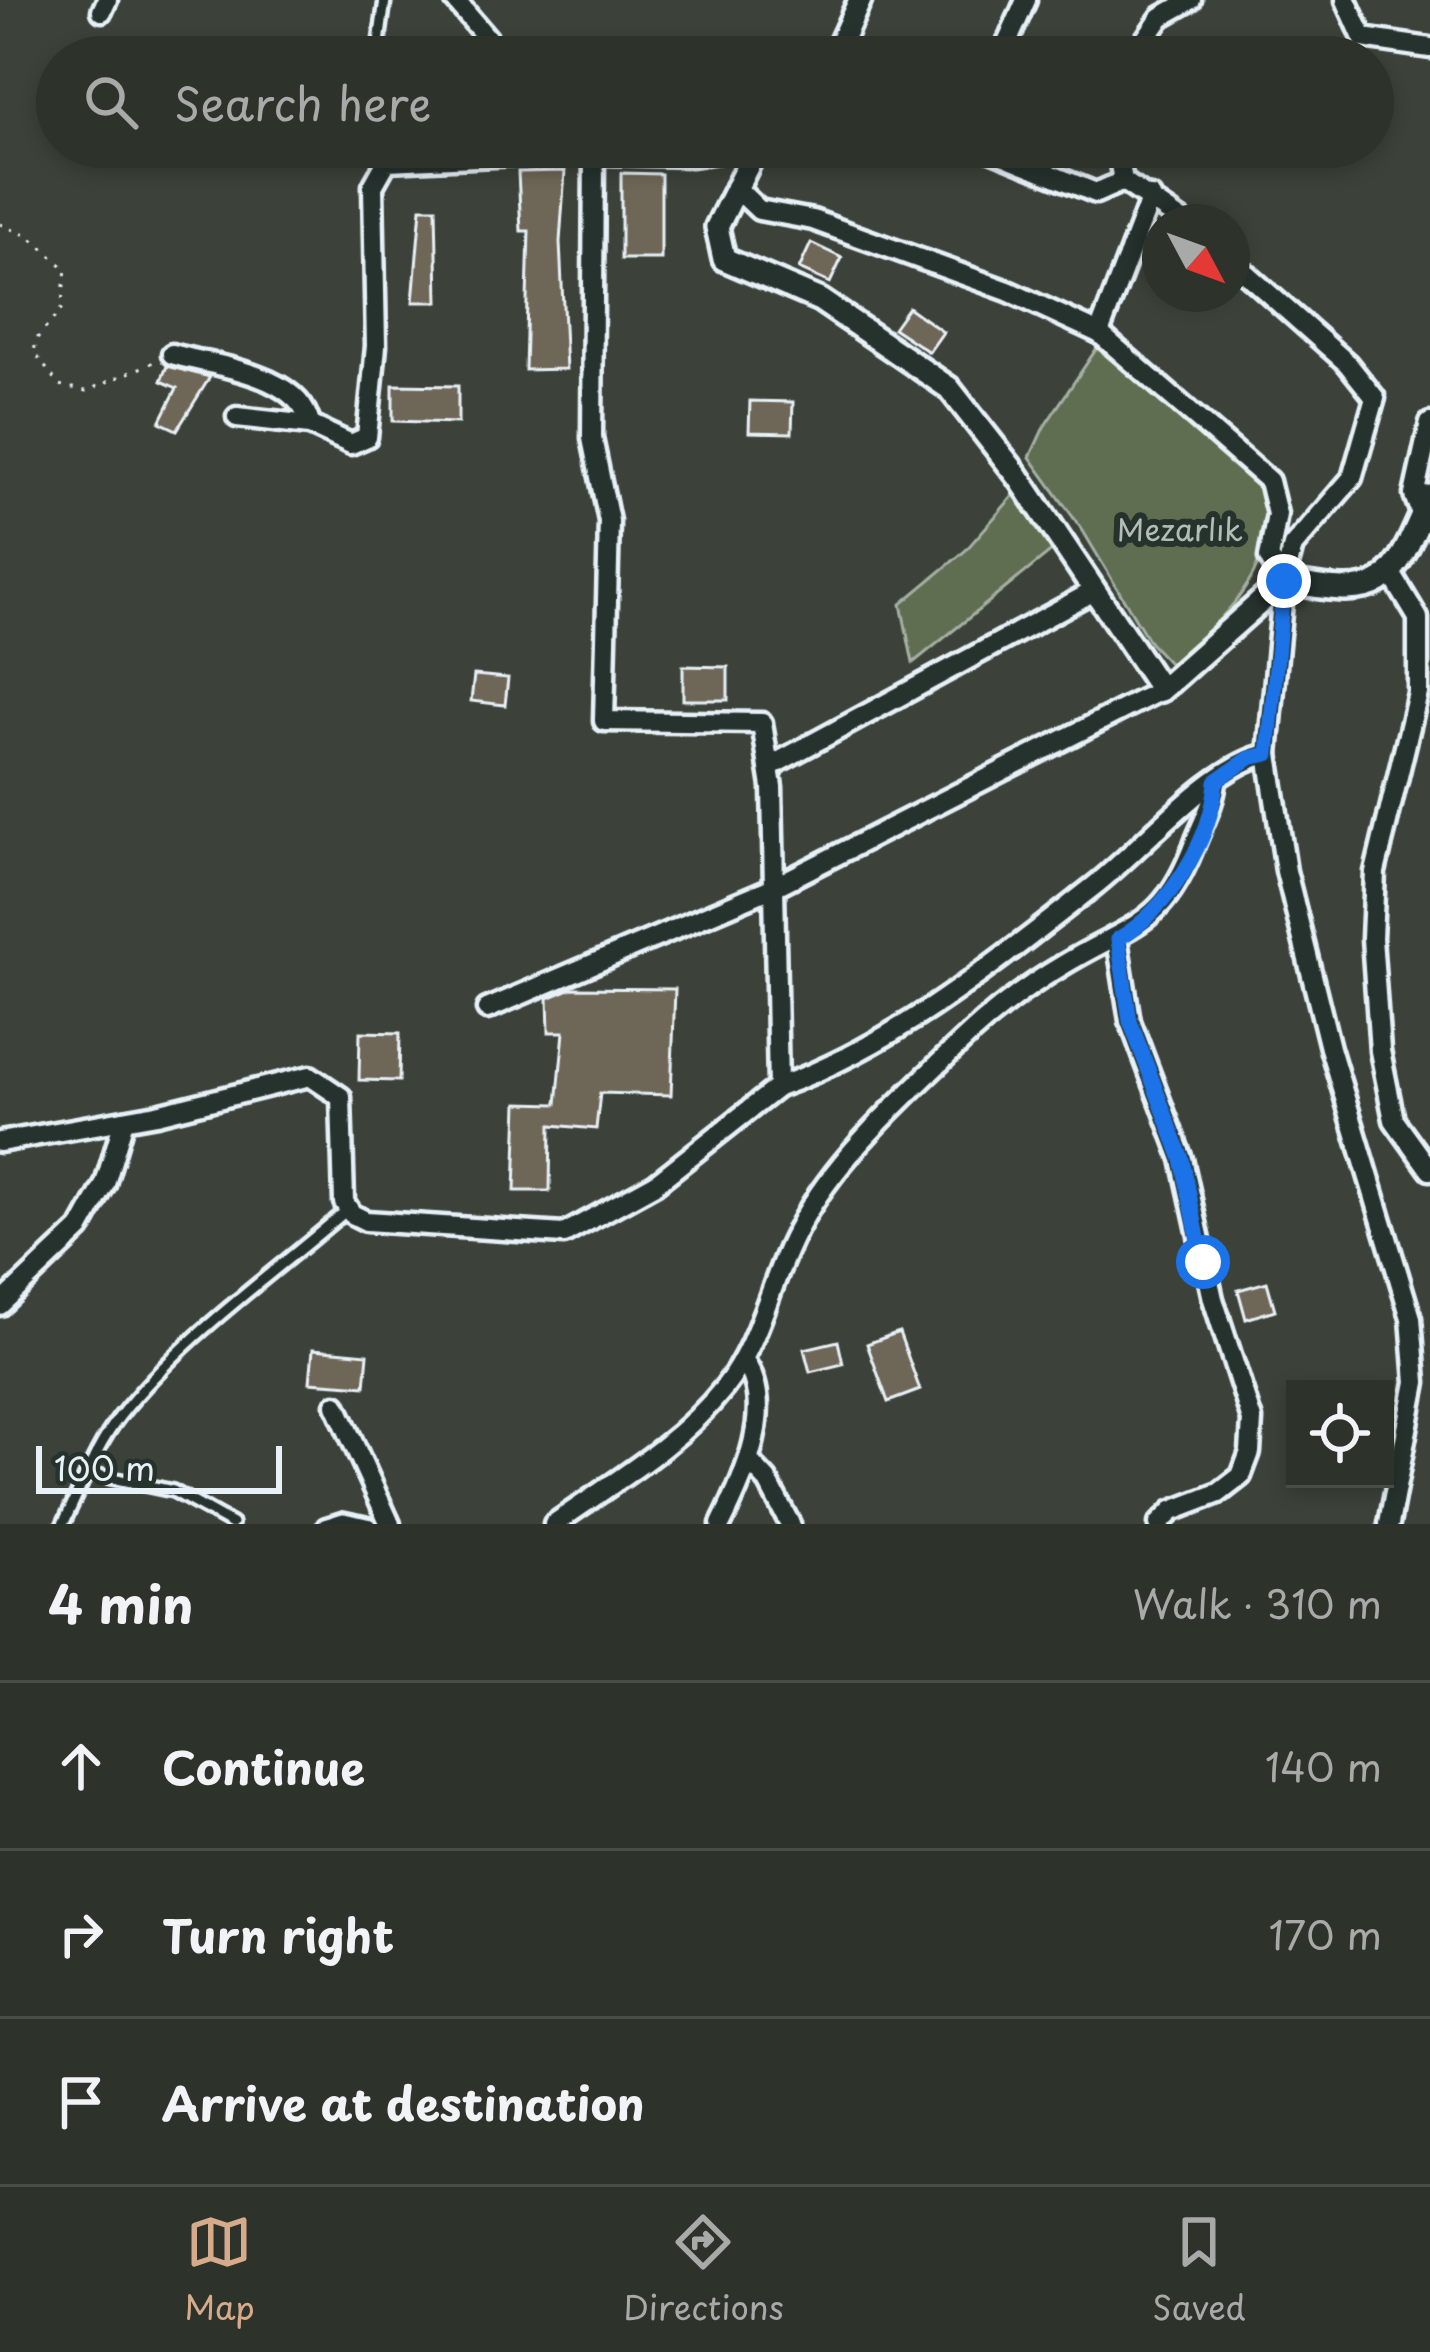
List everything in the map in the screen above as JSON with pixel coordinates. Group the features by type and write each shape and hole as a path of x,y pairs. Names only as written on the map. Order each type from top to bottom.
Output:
{"street":[{"path":"455,0 485,36"},
{"path":"844,36 860,0"},
{"path":"1010,36 1026,0"},
{"path":"1147,36 1161,16 1191,0"},
{"path":"1346,0 1362,36"},
{"path":"1394,43 1430,48"},
{"path":"237,417 310,425 351,444 367,437 376,346 373,186 377,168"},
{"path":"594,168 592,438 609,521 604,721 762,723 769,767 778,1088"},
{"path":"744,168 717,227 724,259 820,300 949,388 1018,476 1161,691"},
{"path":"1035,168 1096,193 1123,181"},
{"path":"1121,168 1123,181"},
{"path":"1123,181 1160,204"},
{"path":"735,187 759,211 813,220 1008,291 1099,333 1269,481 1277,514 1269,557 1284,581 1360,592 1389,570 1426,506 1414,495 1430,423"},
{"path":"1099,333 1151,197"},
{"path":"1250,277 1347,363 1375,398 1352,478 1293,546 1284,581 1268,754 1286,871 1330,1048 1411,1318 1416,1382 1388,1520"},
{"path":"172,354 267,381 296,400 310,425"},
{"path":"1389,570 1418,618 1418,693 1375,872 1372,938 1380,1051 1394,1120 1411,1150 1430,1170"},
{"path":"487,1009 774,887 1161,691 1284,581"},
{"path":"769,767 1094,591"},
{"path":"0,1142 124,1120 300,1076 321,1080 340,1097 345,1113 348,1209 366,1221 564,1234 655,1184 778,1088 815,1074 949,994 1096,885 1216,781 1250,758 1268,754"},
{"path":"554,1524 695,1420 743,1360 793,1238 845,1162 990,1016 1063,965 1118,939 1156,911 1176,886 1215,799 1216,781"},
{"path":"1118,939 1130,1021 1182,1159 1203,1262 1252,1420 1247,1467 1235,1483 1172,1511 1159,1524"},
{"path":"0,1305 80,1229 105,1184 124,1120"},
{"path":"722,1524 750,1462 756,1380 743,1360"},
{"path":"336,1405 390,1524"},
{"path":"750,1462 767,1480 790,1524"}],"lane":[{"path":"379,36 385,0"},
{"path":"63,1524 121,1415 213,1318 348,1209"},
{"path":"88,1473 173,1491 232,1524"},
{"path":"324,1524 344,1517 371,1524"}],"path":[{"path":"0,224 30,237 65,269 61,310 34,342 36,355 58,385 86,391 172,354"}],"green space":[{"name":"Mezarlık","path":"1097,348 1258,483 1265,512 1259,562 1233,605 1175,662 1169,663 1150,643 1083,531 1030,457 1044,427"},
{"path":"1014,495 1053,550 913,663 901,604 965,551"}],"building":[{"path":"565,171 560,242 566,369 525,370 529,231 521,231 518,172"},
{"path":"621,173 661,174 661,259 621,259"},
{"path":"421,208 436,208 438,302 413,302"},
{"path":"811,243 842,258 830,283 799,269"},
{"path":"908,307 943,332 929,352 893,328"},
{"path":"167,366 210,377 177,430 160,422 177,388 161,381"},
{"path":"393,385 458,386 458,423 393,421"},
{"path":"750,401 793,402 792,433 749,432"},
{"path":"683,666 728,667 728,700 683,700"},
{"path":"474,675 508,678 505,705 471,701"},
{"path":"572,988 675,989 671,1095 600,1093 596,1129 551,1125 550,1191 515,1191 518,1103 557,1104 564,1032 549,1032 548,998"},
{"path":"360,1032 400,1033 399,1081 359,1080"},
{"path":"1267,1282 1275,1310 1246,1319 1238,1290"},
{"path":"899,1332 920,1390 888,1402 867,1344"},
{"path":"838,1341 843,1364 810,1372 804,1349"},
{"path":"313,1349 368,1354 365,1386 310,1382"}],"route":[{"path":"1203,1262 1182,1159 1130,1021 1118,939 1144,922 1176,886 1215,799 1216,781 1250,758 1268,754 1284,581"}]}
